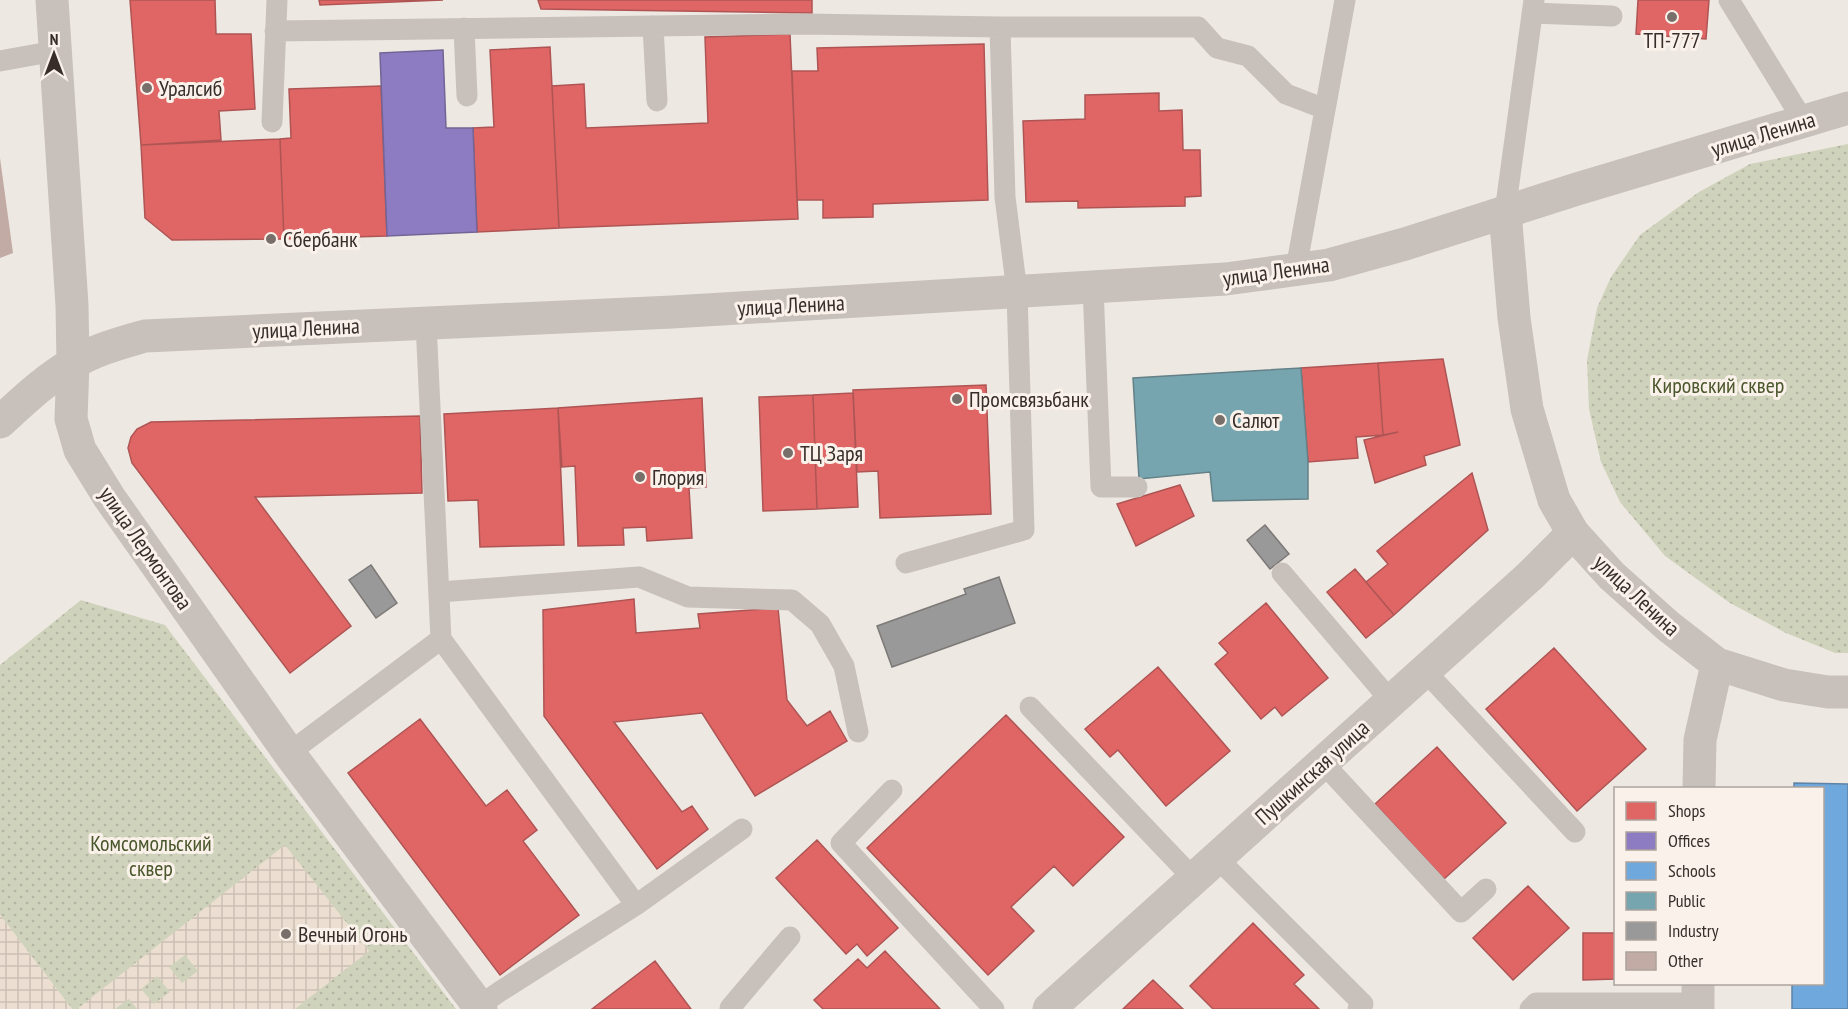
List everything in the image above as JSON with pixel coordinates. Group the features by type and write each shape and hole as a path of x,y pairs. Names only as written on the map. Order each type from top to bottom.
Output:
{"street":[{"name":"улица Лермонтова","path":"51,0 70,282 73,363 71,419 80,450 109,497 289,753 480,1008"},
{"name":"улица Ленина","path":"0,422 42,385 73,363 113,345 146,336 672,312 1017,292 1226,279 1329,265 1405,244 1848,108"},
{"name":"улица Ленина","path":"1505,212 1514,318 1527,409 1554,500 1573,533 1612,576 1668,626 1717,664 1784,685 1828,692 1848,692"},
{"name":"Пушкинская улица","path":"1049,1009 1530,576 1573,533"},
{"path":"1700,787 1700,741 1717,664"}],"lane":[{"path":"272,122 277,0"},
{"path":"1296,269 1345,0"},
{"path":"1729,0 1804,122"},
{"path":"1505,212 1533,6 1612,16"},
{"path":"275,30 804,24 1198,27 1217,48 1248,56 1286,94 1325,109"},
{"path":"653,26 657,100"},
{"path":"906,563 1024,530 1017,292 1005,197 1000,27"},
{"path":"464,28 467,96"},
{"path":"0,61 55,51"},
{"path":"1093,287 1101,488 1137,487"},
{"path":"426,322 441,639 636,905"},
{"path":"1282,573 1391,701"},
{"path":"439,592 639,577 688,597 792,600 820,624 844,666 858,732"},
{"path":"289,753 441,639"},
{"path":"1425,671 1575,832"},
{"path":"1030,707 1206,868 1363,1007"},
{"path":"1323,763 1461,912 1486,889"},
{"path":"892,790 841,843 994,1009"},
{"path":"480,1008 499,992 636,905 742,829"},
{"path":"731,1009 790,937"},
{"path":"1530,1009 1536,1003 1698,999"}],"green space":[{"name":"Кировский сквер","path":"1848,144 1848,653 1835,653 1786,633 1730,603 1665,556 1620,502 1601,462 1589,409 1587,360 1597,308 1611,277 1640,235 1699,192 1750,164"},
{"name":"Комсомольский сквер","path":"81,600 165,625 456,1009 72,1009 0,915 0,665"}],"shaded area":[{"path":"285,845 369,951 295,1009 137,1009 129,999 115,1009 77,1009","holes":["185,955 198,971 182,983 169,967","157,976 170,992 154,1004 141,989"]},
{"path":"0,915 72,1009 0,1009"}],"building: Shops":[{"path":"130,0 215,0 216,34 251,34 255,109 219,111 221,140 141,145"},
{"path":"319,0 443,0 320,5"},
{"path":"538,0 812,0 812,13 541,9"},
{"name":"ТП-777","path":"1638,0 1709,0 1706,39 1636,34"},
{"path":"790,34 798,219 559,228 552,86 584,84 586,128 708,123 705,37"},
{"path":"984,44 988,200 873,204 873,217 823,218 823,200 797,200 792,71 818,71 817,48"},
{"path":"550,47 559,228 477,232 473,128 494,127 490,50"},
{"path":"381,86 387,236 284,239 280,139 291,138 289,89"},
{"path":"1159,93 1159,111 1182,110 1183,150 1200,150 1201,196 1185,197 1185,206 1078,208 1078,201 1026,202 1023,121 1085,119 1085,95"},
{"path":"280,139 284,239 172,240 145,218 141,145"},
{"path":"1443,359 1460,445 1424,456 1426,465 1375,483 1364,440 1398,432 1383,435 1378,363"},
{"path":"1378,363 1383,435 1356,437 1358,458 1308,462 1301,368"},
{"path":"986,385 991,514 880,518 878,471 857,472 853,390"},
{"path":"853,393 858,507 817,509 813,395"},
{"name":"ТЦ Заря","path":"813,395 817,509 763,511 759,397"},
{"name":"Глория","path":"702,398 706,487 689,488 692,538 647,541 646,527 623,528 624,545 578,546 575,466 562,467 558,408"},
{"path":"558,408 564,545 480,547 478,500 448,501 444,414"},
{"path":"420,416 422,493 255,497 351,626 290,673 132,463 128,448 131,437 137,429 151,422"},
{"path":"1472,473 1488,530 1394,615 1366,582 1388,564 1377,551"},
{"path":"1180,485 1194,516 1136,546 1117,504"},
{"path":"1355,569 1394,615 1366,638 1327,592"},
{"path":"634,599 636,633 700,628 698,614 778,608 787,700 807,726 830,711 847,741 755,796 702,713 614,722 682,812 692,806 708,829 657,869 544,716 543,610"},
{"path":"1266,603 1328,678 1282,716 1275,707 1261,719 1215,664 1228,653 1219,643"},
{"path":"1554,648 1646,749 1577,811 1486,709"},
{"path":"1158,667 1230,751 1166,806 1118,750 1110,757 1085,729"},
{"path":"1006,715 1124,837 1073,886 1054,866 1011,907 1034,931 988,975 867,848"},
{"path":"420,719 486,806 507,790 537,830 523,841 579,915 500,975 348,773"},
{"path":"1437,747 1506,823 1444,879 1375,804"},
{"path":"817,840 898,928 867,956 857,944 846,954 776,878"},
{"path":"1528,886 1569,928 1513,980 1473,938"},
{"path":"1253,923 1304,975 1294,984 1319,1009 1213,1009 1190,986"},
{"path":"1583,933 1614,933 1614,979 1583,980"},
{"path":"885,951 940,1009 823,1009 814,1000 858,959 867,968"},
{"path":"655,961 691,1009 592,1009"},
{"path":"1153,980 1183,1009 1123,1009"}],"building: Offices":[{"path":"443,50 446,128 473,128 477,232 387,236 380,53"}],"building: Schools":[{"path":"1794,783 1848,784 1848,1009 1792,1009 1792,985 1824,985 1824,787 1794,787"}],"building: Public":[{"name":"Салют","path":"1301,368 1308,462 1308,499 1213,501 1210,472 1139,479 1133,378"}],"building: Industry":[{"path":"1265,525 1289,554 1270,569 1247,540"},
{"path":"371,565 397,603 376,618 349,580"},
{"path":"999,577 1015,623 892,667 877,626 966,594 964,589"}],"building: Other":[{"path":"0,158 13,253 0,258"}],"place":[{"name":"ТП-777","path":"1672,17"},
{"name":"Уралсиб","path":"147,88"},
{"name":"Сбербанк","path":"271,239"},
{"name":"Промсвязьбанк","path":"957,399"},
{"name":"Салют","path":"1220,420"},
{"name":"ТЦ Заря","path":"788,453"},
{"name":"Глория","path":"640,477"},
{"name":"Вечный Огонь","path":"286,934"}]}
